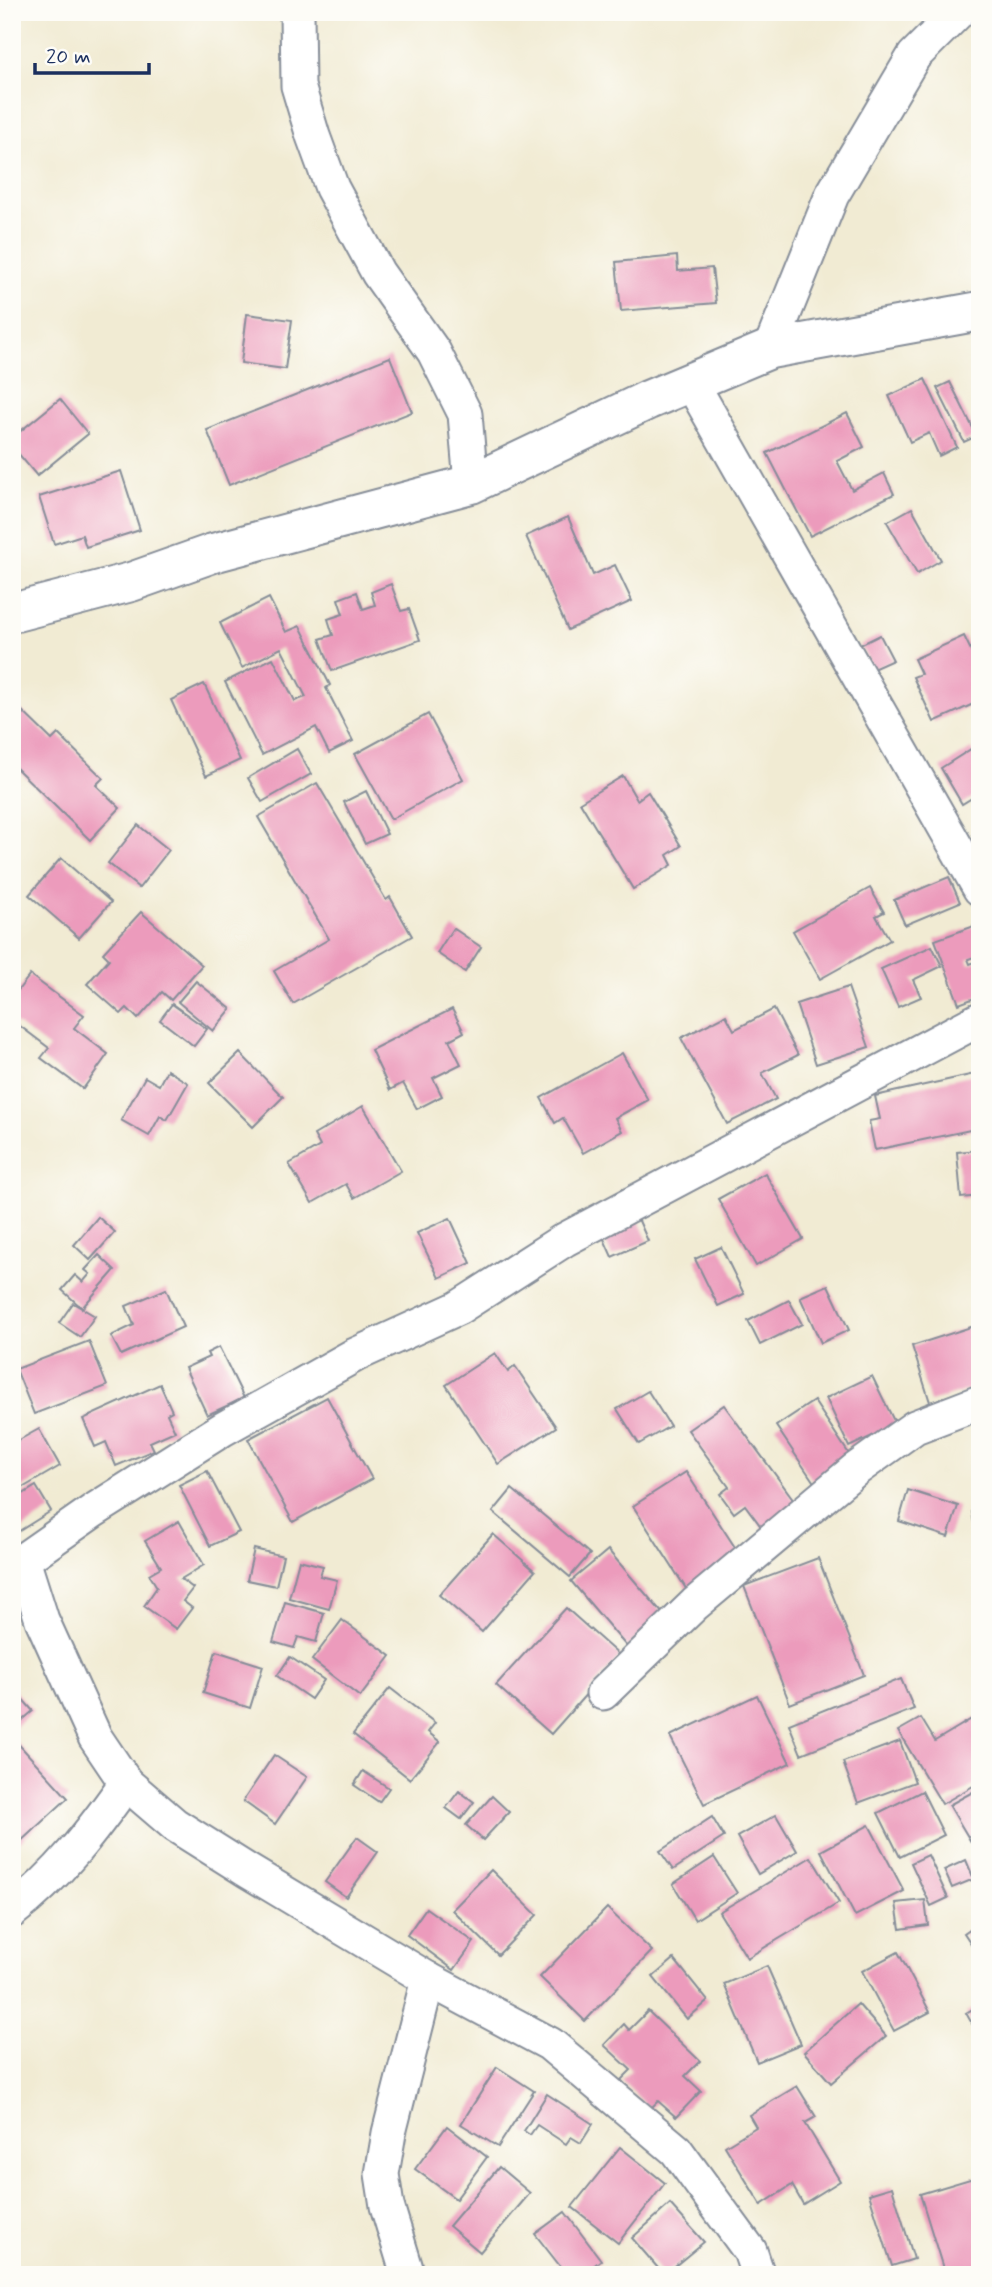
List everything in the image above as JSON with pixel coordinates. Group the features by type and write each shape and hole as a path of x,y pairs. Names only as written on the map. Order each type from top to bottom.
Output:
{"street":[{"path":"297,12 298,86 332,188 378,273 434,352 465,414 471,484"},
{"path":"769,348 832,195 914,56 958,12"},
{"path":"12,612 131,582 213,553 471,484 769,348 980,311"},
{"path":"691,382 980,889"},
{"path":"758,2275 750,2251 676,2150 550,2044 428,1979 175,1825 126,1783 94,1737 18,1560 223,1429 355,1355 458,1308 564,1240 980,1019"},
{"path":"603,1693 695,1604 855,1469 915,1427 980,1402"},
{"path":"12,1911 57,1870 92,1831 126,1783"},
{"path":"408,2275 387,2206 382,2174 389,2133 428,1979"}],"building":[{"path":"677,256 678,271 712,268 716,303 621,311 616,262"},
{"path":"247,314 292,320 285,369 241,363"},
{"path":"390,357 412,412 229,485 207,430"},
{"path":"925,379 957,447 939,456 929,433 910,442 889,396"},
{"path":"950,382 977,436 964,442 937,388"},
{"path":"60,399 88,434 37,476 12,446 12,438"},
{"path":"847,413 864,447 837,461 852,490 884,473 894,494 810,536 767,453"},
{"path":"121,471 140,530 86,547 82,535 54,544 39,497"},
{"path":"912,508 941,560 917,574 887,522"},
{"path":"568,517 593,575 615,565 632,601 568,630 526,536"},
{"path":"391,584 401,611 409,609 420,640 332,671 320,639 333,635 328,619 343,614 338,599 357,592 363,609 375,605 371,592"},
{"path":"269,598 286,632 300,626 330,685 326,688 353,741 329,753 316,727 262,755 225,682 273,658 295,701 306,697 281,648 242,668 220,623"},
{"path":"880,635 893,660 873,669 860,645"},
{"path":"964,636 980,669 980,701 934,722 913,677 921,674 914,659"},
{"path":"204,684 240,760 206,776 171,700"},
{"path":"12,701 52,740 58,734 103,778 96,785 120,808 90,840 12,764"},
{"path":"428,714 463,779 391,819 355,754"},
{"path":"297,749 311,774 262,802 248,778"},
{"path":"971,749 980,763 980,793 962,804 941,768"},
{"path":"623,776 637,800 648,792 681,846 667,855 672,865 633,889 580,802"},
{"path":"317,783 386,900 390,897 412,936 293,1004 274,971 329,939 258,817"},
{"path":"366,791 387,834 365,844 344,802"},
{"path":"138,825 169,850 139,888 108,863"},
{"path":"61,858 111,902 79,938 29,895"},
{"path":"949,877 960,902 905,925 894,900"},
{"path":"870,888 884,912 876,916 890,940 820,979 793,931"},
{"path":"141,912 202,965 171,1000 162,992 138,1019 127,1008 121,1014 87,984 109,959 103,953"},
{"path":"980,924 980,955 968,959 970,964 980,960 980,996 959,1004 935,940"},
{"path":"453,928 481,947 465,972 437,953"},
{"path":"932,946 942,966 913,980 921,997 898,1007 881,969"},
{"path":"30,975 84,1015 74,1028 108,1054 83,1089 41,1058 49,1048 12,1020 12,998"},
{"path":"196,981 231,1009 213,1031 178,1002"},
{"path":"848,987 869,1047 816,1064 796,1004"},
{"path":"172,1004 207,1029 194,1046 160,1020"},
{"path":"452,1009 464,1032 449,1040 461,1064 433,1078 442,1096 417,1109 403,1083 390,1090 371,1050"},
{"path":"774,1009 798,1055 762,1073 776,1099 727,1124 681,1038 726,1015 734,1030"},
{"path":"240,1053 283,1097 253,1127 209,1083"},
{"path":"622,1053 648,1100 615,1118 622,1131 583,1153 563,1118 555,1123 541,1098"},
{"path":"167,1070 188,1083 167,1120 160,1116 149,1136 121,1120 145,1077 159,1085"},
{"path":"979,1073 980,1128 875,1150 869,1121 880,1119 875,1096"},
{"path":"363,1106 401,1171 354,1198 346,1184 312,1203 289,1164 320,1146 314,1135"},
{"path":"978,1150 980,1196 961,1198 957,1152"},
{"path":"765,1173 803,1239 756,1266 718,1199"},
{"path":"636,1214 648,1241 612,1257 600,1230"},
{"path":"98,1217 115,1232 90,1260 74,1245"},
{"path":"450,1218 471,1263 439,1278 417,1233"},
{"path":"721,1247 744,1294 718,1306 695,1259"},
{"path":"99,1255 115,1270 82,1308 62,1290 75,1275 83,1282 90,1274 85,1270"},
{"path":"828,1285 849,1330 821,1343 800,1297"},
{"path":"166,1289 183,1327 121,1355 111,1336 134,1325 126,1306"},
{"path":"789,1300 802,1324 760,1345 748,1321"},
{"path":"73,1303 95,1316 80,1337 59,1323"},
{"path":"980,1324 980,1386 930,1402 912,1346"},
{"path":"89,1341 107,1386 34,1414 16,1369"},
{"path":"219,1347 244,1398 207,1415 185,1368 209,1357 207,1353"},
{"path":"495,1353 508,1372 515,1366 556,1427 498,1464 446,1385"},
{"path":"872,1376 896,1425 849,1447 826,1398"},
{"path":"160,1384 172,1411 167,1414 175,1431 150,1442 154,1450 116,1466 106,1442 95,1447 83,1419"},
{"path":"648,1391 670,1426 639,1444 617,1409"},
{"path":"327,1397 372,1479 293,1522 248,1439"},
{"path":"814,1401 855,1463 817,1487 776,1426"},
{"path":"724,1405 802,1511 768,1536 745,1505 734,1513 720,1494 729,1487 688,1430"},
{"path":"39,1429 60,1466 12,1494 12,1444"},
{"path":"207,1471 239,1532 210,1546 179,1485"},
{"path":"686,1472 740,1555 687,1590 633,1506"},
{"path":"36,1486 51,1511 16,1533 12,1526 12,1501"},
{"path":"512,1489 590,1554 570,1577 493,1512"},
{"path":"908,1490 958,1506 948,1537 899,1521"},
{"path":"980,1511 980,1545 978,1545 972,1512"},
{"path":"179,1521 204,1565 181,1579 193,1588 183,1601 192,1608 176,1629 144,1606 157,1587 149,1574 161,1567 145,1541"},
{"path":"493,1534 535,1571 482,1632 439,1595"},
{"path":"254,1549 283,1556 276,1586 247,1580"},
{"path":"608,1550 664,1615 627,1647 571,1581"},
{"path":"818,1558 864,1675 790,1704 744,1586"},
{"path":"299,1560 323,1566 320,1576 337,1580 329,1609 289,1598"},
{"path":"285,1602 324,1613 316,1642 298,1637 294,1648 273,1642"},
{"path":"566,1608 620,1656 551,1734 496,1685"},
{"path":"342,1620 391,1656 360,1697 312,1660"},
{"path":"216,1651 263,1666 250,1708 203,1693"},
{"path":"290,1657 324,1680 311,1699 277,1676"},
{"path":"901,1679 914,1709 801,1754 789,1724"},
{"path":"12,1687 33,1711 12,1729"},
{"path":"390,1688 435,1723 428,1732 440,1742 410,1779 353,1734"},
{"path":"757,1695 790,1763 704,1804 670,1736"},
{"path":"975,1717 980,1726 980,1782 942,1804 898,1731 921,1718 935,1741"},
{"path":"12,1737 68,1798 19,1843 12,1835"},
{"path":"900,1741 915,1782 858,1803 843,1762"},
{"path":"274,1755 307,1777 275,1824 243,1801"},
{"path":"363,1771 389,1788 379,1802 354,1785"},
{"path":"980,1788 980,1857 949,1805"},
{"path":"459,1791 474,1802 461,1819 446,1808"},
{"path":"922,1791 944,1835 900,1857 878,1813"},
{"path":"492,1796 509,1812 483,1840 466,1825"},
{"path":"776,1815 797,1851 758,1874 737,1837"},
{"path":"712,1817 724,1837 673,1870 660,1851"},
{"path":"869,1825 904,1891 855,1916 821,1851"},
{"path":"357,1837 378,1852 346,1897 325,1882"},
{"path":"928,1855 948,1898 931,1906 911,1863"},
{"path":"714,1857 737,1893 695,1920 673,1884"},
{"path":"811,1857 839,1903 747,1958 719,1912"},
{"path":"966,1860 974,1879 952,1888 944,1870"},
{"path":"491,1870 537,1915 498,1955 452,1910"},
{"path":"925,1900 928,1925 900,1929 896,1903"},
{"path":"426,1908 474,1942 454,1970 407,1935"},
{"path":"607,1908 652,1951 585,2021 540,1977"},
{"path":"980,1922 980,1957 964,1933"},
{"path":"898,1952 930,2012 894,2031 862,1971"},
{"path":"674,1959 708,2001 687,2019 653,1977"},
{"path":"767,1966 801,2044 757,2062 724,1984"},
{"path":"858,2004 886,2036 831,2083 804,2052"},
{"path":"980,2005 980,2038 966,2013"},
{"path":"648,2011 700,2061 685,2076 701,2091 676,2117 658,2101 650,2109 621,2080 631,2070 604,2045 624,2024 629,2030"},
{"path":"497,2067 534,2091 498,2147 461,2124"},
{"path":"797,2086 816,2117 805,2123 840,2181 803,2204 792,2185 761,2205 725,2146 756,2127 749,2115"},
{"path":"547,2094 593,2124 581,2143 571,2137 566,2144 537,2125 530,2135 524,2131"},
{"path":"447,2126 487,2157 456,2199 415,2169"},
{"path":"620,2147 665,2183 618,2243 572,2207"},
{"path":"499,2167 530,2193 480,2252 449,2226"},
{"path":"980,2176 980,2275 945,2275 920,2194"},
{"path":"892,2187 914,2259 892,2266 869,2194"},
{"path":"670,2204 704,2242 664,2275 632,2238"},
{"path":"565,2212 601,2260 582,2275 567,2275 535,2234"}]}
